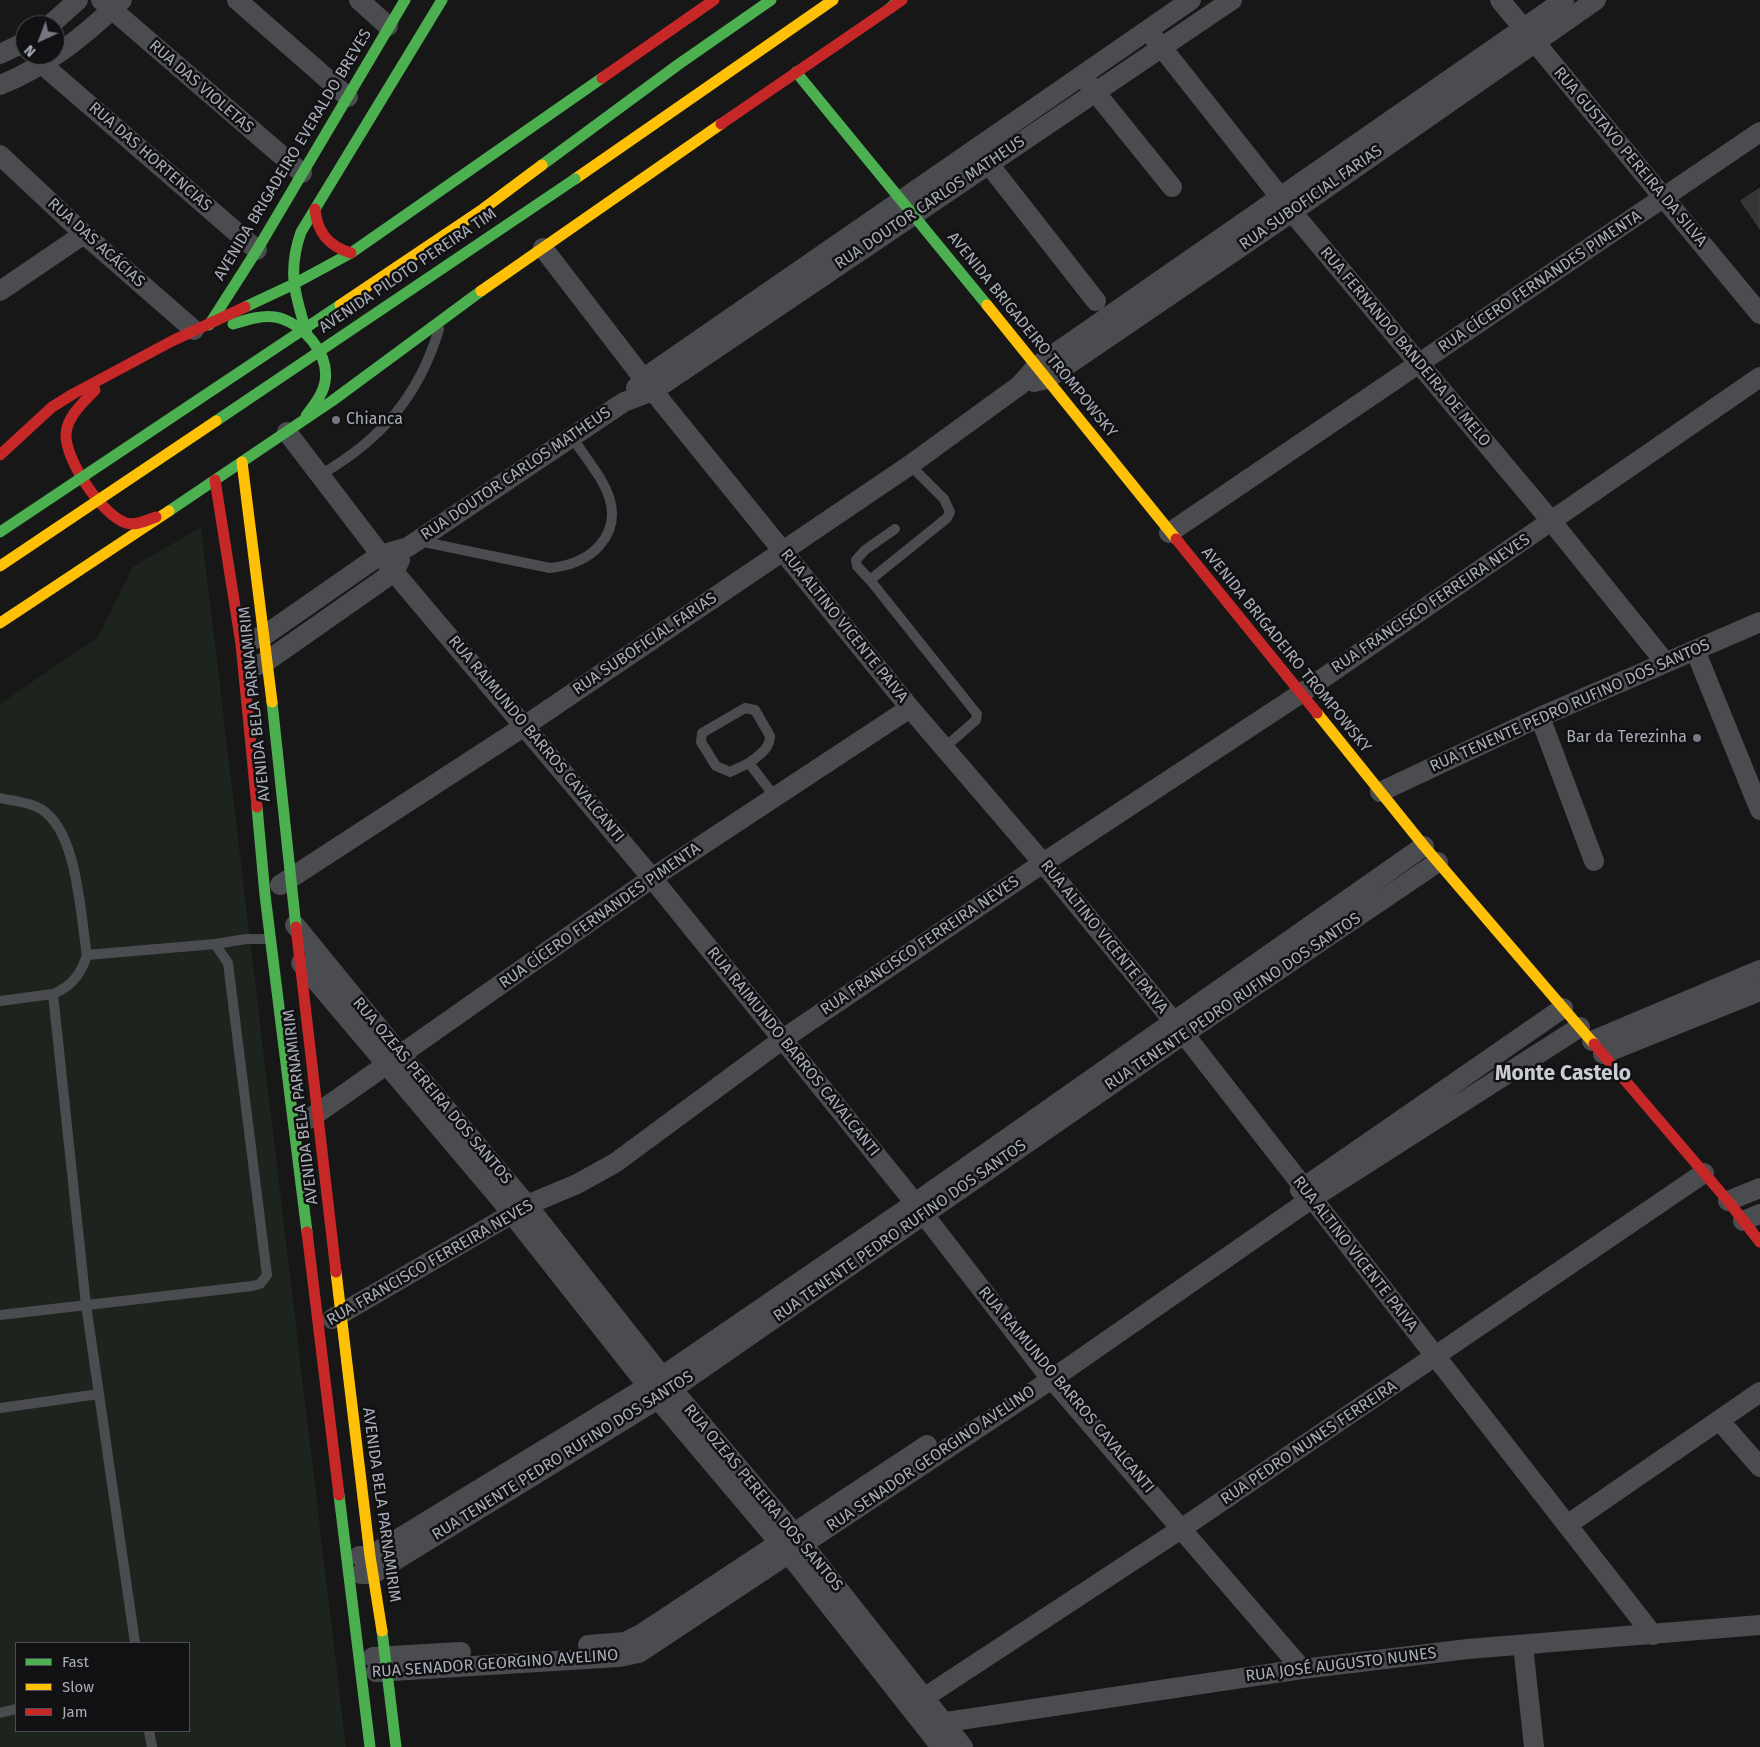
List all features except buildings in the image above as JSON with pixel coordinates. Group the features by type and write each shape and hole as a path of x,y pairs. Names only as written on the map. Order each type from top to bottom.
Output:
{"main road":[{"name":"AVENIDA BRIGADEIRO EVERALDO BREVES","path":"201,328 257,250 405,0"},
{"path":"295,427 321,394 326,376 323,360 307,334 292,285 293,254 301,232 442,0"},
{"path":"0,455 52,408 112,373 292,285 351,253 714,0"},
{"name":"AVENIDA PILOTO PEREIRA TIM","path":"0,532 483,209 657,80 771,0"},
{"name":"AVENIDA PILOTO PEREIRA TIM","path":"0,566 575,179 832,0"},
{"path":"0,623 295,427 442,318 900,0"},
{"name":"AVENIDA BRIGADEIRO TROMPOWSKY","path":"796,72 1042,372 1169,532 1424,846 1728,1201 1752,1218 1760,1242"},
{"path":"315,209 317,227 327,242 334,247 351,253"},
{"path":"201,328 232,325 262,317 275,317 307,334"},
{"path":"112,373 72,417 66,434 68,451 86,482 118,520 134,524 164,514"},
{"name":"AVENIDA BELA PARNAMIRIM","path":"242,462 265,634 290,879 340,1314 396,1747"},
{"name":"AVENIDA BELA PARNAMIRIM","path":"215,480 241,644 265,895 370,1747"}],"street":[{"path":"61,15 78,0"},
{"path":"237,0 348,97"},
{"path":"359,0 388,26"},
{"name":"RUA DOUTOR CARLOS MATHEUS","path":"241,644 265,634 380,555 412,544 624,402 907,206 975,148 1191,0"},
{"name":"RUA DOUTOR CARLOS MATHEUS","path":"907,206 988,164 1232,0"},
{"name":"RUA GUSTAVO PEREIRA DA SILVA","path":"1500,0 1760,314"},
{"name":"RUA SUBOFICIAL FARIAS","path":"1529,36 1564,0"},
{"name":"RUA SUBOFICIAL FARIAS","path":"265,895 526,725 910,466 1020,385 1042,372 1286,205 1529,36 1596,0"},
{"path":"65,51 112,3"},
{"name":"RUA DAS VIOLETAS","path":"112,3 302,173"},
{"name":"RUA FERNANDO BANDEIRA DE MELO","path":"1148,30 1286,205 1552,522 1664,662"},
{"path":"0,54 15,47"},
{"path":"0,85 43,65"},
{"name":"RUA DAS HORTENCIAS","path":"43,65 257,250"},
{"path":"1082,75 1172,187"},
{"name":"RUA CÍCERO FERNANDES PIMENTA","path":"1169,532 1664,199 1760,132"},
{"path":"975,148 1096,301"},
{"name":"RUA DAS ACÁCIAS","path":"0,155 84,234 201,328"},
{"path":"0,291 84,234"},
{"name":"RUA ALTINO VICENTE PAIVA","path":"543,248 648,384 910,708 1043,863 1179,1029 1653,1635"},
{"name":"RUA FRANCISCO FERREIRA NEVES","path":"318,1328 519,1209 578,1184 609,1167 783,1039 1043,863 1300,694 1760,377"},
{"name":"RUA RAIMUNDO BARROS CAVALCANTI","path":"295,427 320,475 380,555 526,725 652,878 919,1208 1048,1374 1302,1669"},
{"name":"RUA DOUTOR CARLOS MATHEUS","path":"244,670 267,661 394,572 412,544"},
{"name":"RUA TENENTE PEDRO RUFINO DOS SANTOS","path":"1380,792 1540,717 1760,622"},
{"path":"1695,650 1760,810"},
{"name":"RUA CÍCERO FERNANDES PIMENTA","path":"295,1129 652,878 910,708"},
{"path":"1540,717 1594,861"},
{"name":"RUA TENENTE PEDRO RUFINO DOS SANTOS","path":"1179,1029 1424,846"},
{"name":"RUA TENENTE PEDRO RUFINO DOS SANTOS","path":"372,1565 660,1388 1179,1029 1438,862"},
{"name":"RUA OZEAS PEREIRA DOS SANTOS","path":"296,925 393,1060"},
{"name":"RUA OZEAS PEREIRA DOS SANTOS","path":"301,963 393,1060 519,1209 660,1388 790,1543 934,1724 963,1747"},
{"name":"RUA SENADOR GEORGINO AVELINO","path":"1307,1194 1592,1041 1760,970"},
{"name":"RUA SENADOR GEORGINO AVELINO","path":"1592,1041 1760,991"},
{"name":"RUA SENADOR GEORGINO AVELINO","path":"361,1666 386,1663 619,1657 639,1653 790,1543 1048,1374 1307,1194 1563,1008"},
{"name":"RUA PEDRO NUNES FERREIRA","path":"918,1703 1182,1529 1704,1173"},
{"path":"1728,1201 1760,1188"},
{"path":"1567,1525 1760,1392"},
{"path":"1719,1420 1760,1467"},
{"path":"348,1565 372,1565"},
{"name":"RUA JOSÉ AUGUSTO NUNES","path":"934,1724 1302,1669 1523,1645 1760,1626"},
{"path":"1523,1645 1534,1747"},
{"name":"RUA OZEAS PEREIRA DOS SANTOS","path":"934,1724 941,1747"}],"lane":[{"path":"320,475 346,460 369,442 390,421 408,398 426,364 442,318"},
{"path":"412,544 550,568 567,566 583,559 596,550 606,538 612,524 614,510 610,496 572,437"},
{"path":"870,580 947,518 950,512 944,499 910,466"},
{"path":"895,529 865,550 856,560 858,566 977,714 976,720 944,748"},
{"path":"745,708 755,710 770,736 770,741 764,751 749,763 730,772 720,769 701,742 702,733 745,708"},
{"path":"749,763 775,797"},
{"path":"0,798 25,803 41,809 63,833 71,853 87,955 83,966 72,983 53,994 0,1001"},
{"path":"87,955 215,944 246,939 271,939"},
{"path":"0,1315 252,1286 260,1284 267,1275 228,963 215,944"},
{"path":"53,994 86,1305 135,1642"},
{"path":"0,1408 99,1394"},
{"path":"0,1712 15,1709"},
{"path":"149,1732 152,1747"}],"shaded area":[{"path":"201,527 346,1747 0,1747 0,704 98,637 133,567"}],"traffic: fast":[{"path":"209,325 257,250 405,0"},
{"path":"307,334 294,283 294,259 301,232 442,0"},
{"path":"542,165 679,64 771,0"},
{"path":"889,9 899,0"},
{"path":"796,72 987,305"},
{"path":"245,307 292,285 351,253 602,78"},
{"path":"216,421 575,179"},
{"path":"169,511 332,401 481,291"},
{"path":"0,532 340,305"},
{"path":"233,324 259,317 275,317 295,325 312,340 323,360 325,382 320,396 306,416"},
{"path":"272,702 296,927"},
{"path":"257,807 265,895 307,1232"},
{"path":"339,1495 370,1747"},
{"path":"382,1631 396,1747"}],"traffic: slow":[{"path":"575,179 833,0"},
{"path":"481,291 721,124"},
{"path":"340,305 483,209 542,165"},
{"path":"987,305 1176,539"},
{"path":"0,566 216,421"},
{"path":"242,462 272,702"},
{"path":"0,623 169,511"},
{"path":"1317,713 1424,846 1594,1044"},
{"path":"336,1272 370,1556 382,1631"}],"traffic: jam":[{"path":"602,78 714,0"},
{"path":"721,124 902,0"},
{"path":"315,209 318,225 325,237 336,246 351,253"},
{"path":"0,455 52,407 73,394 172,341 245,307"},
{"path":"95,390 73,415 67,427 67,445 78,471 96,498 116,518 126,523 134,524 156,517"},
{"path":"215,480 241,644 257,807"},
{"path":"1176,539 1317,713"},
{"path":"296,927 336,1272"},
{"path":"1594,1044 1728,1201 1760,1242"},
{"path":"307,1232 339,1495"}],"place":[{"name":"Chianca","path":"336,420"},
{"name":"Bar da Terezinha","path":"1697,738"}],"district":[{"name":"Monte Castelo","path":"1563,1074"}]}
